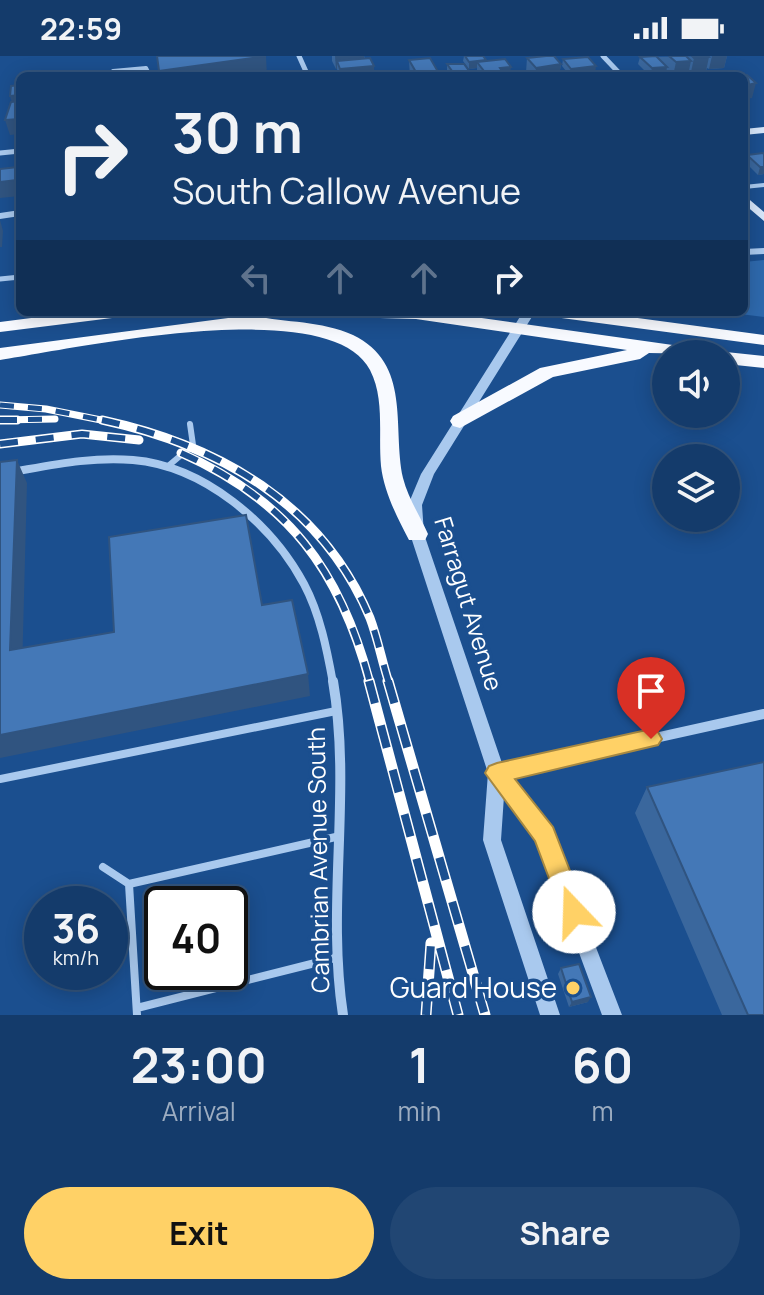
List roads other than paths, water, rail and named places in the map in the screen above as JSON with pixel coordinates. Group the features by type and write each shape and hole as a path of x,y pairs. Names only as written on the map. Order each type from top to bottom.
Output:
{"highway":[{"path":"0,327 88,316"},
{"path":"0,354 286,316"},
{"path":"429,316 652,349"},
{"path":"584,316 764,340"},
{"path":"240,323 307,326 348,341 369,355 386,385 393,479 417,534"},
{"path":"460,421 547,372 652,351"},
{"path":"740,359 764,362"}],"main road":[{"path":"748,202 764,218"}],"street":[{"path":"603,56 618,72"},
{"name":"Farragut Avenue","path":"526,316 428,474 415,505 417,534 497,773 544,834 612,1015"},
{"name":"Cambrian Avenue South","path":"0,474 117,459 167,467 205,484 256,518 280,542 299,568 326,641 336,711 341,774 335,958 343,1015"},
{"path":"497,773 764,714"},
{"name":"Farragut Avenue","path":"497,773 492,840 550,1015"}],"lane":[{"path":"113,72 146,68 148,72"},
{"path":"167,467 193,445 190,424"},
{"path":"0,779 336,711"},
{"path":"103,867 129,884 340,836"},
{"path":"129,884 137,1011 335,958"}],"railway":[{"path":"0,405 46,409 106,421"},
{"path":"17,420 0,420 55,419"},
{"path":"106,421 111,422"},
{"path":"106,421 186,445 225,463 262,485 295,511 324,542 349,578 370,618 389,683"},
{"path":"0,444 82,434 139,440"},
{"path":"181,453 252,493 305,544 343,606 370,683"},
{"path":"369,681 458,1015"},
{"path":"388,681 485,1015"},
{"path":"426,1015 431,943"}],"place":[{"name":"Guard House","path":"573,988"}]}
